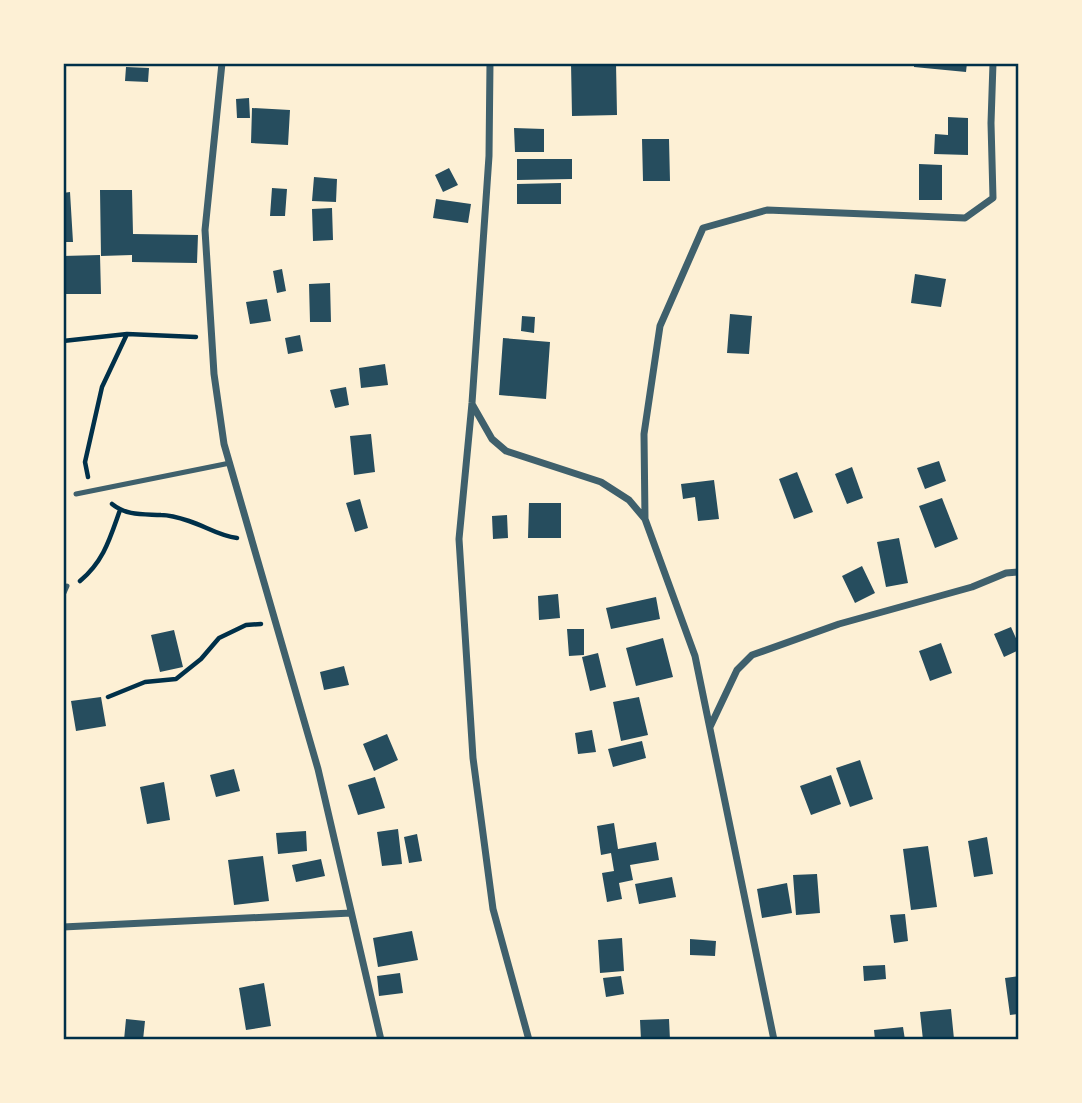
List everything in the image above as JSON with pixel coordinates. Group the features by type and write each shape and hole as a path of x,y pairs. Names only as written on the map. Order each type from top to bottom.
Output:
{"street":[{"path":"222,63 205,230 214,374 224,444 318,769 381,1040"},
{"path":"490,63 489,156 472,403 459,539 473,758 493,909 529,1040"},
{"path":"775,1040 695,656 645,519 644,434 660,326 703,228 767,209 965,218 993,198 993,63"},
{"path":"472,403 492,439 506,451 601,482 629,500 645,519"},
{"path":"710,728 737,670 752,655 839,624 972,587 1006,573 1019,572"},
{"path":"63,927 351,913"}],"lane":[{"path":"76,494 230,463"},
{"path":"63,595 67,586"}],"path":[{"path":"63,341 127,334 211,337"},
{"path":"67,586 81,580 96,566 108,545 120,510"},
{"path":"108,697 145,681 176,679 201,659 219,638 246,625 276,623"}],"building":[{"path":"571,63 616,63 617,115 572,116"},
{"path":"914,63 967,63 966,72 914,67"},
{"path":"126,67 149,68 148,82 125,81"},
{"path":"249,98 250,118 237,118 236,99"},
{"path":"252,108 290,110 288,145 251,143"},
{"path":"948,117 968,118 968,155 934,154 935,134 948,135"},
{"path":"514,128 544,129 544,152 515,152"},
{"path":"642,139 669,139 670,181 643,181"},
{"path":"517,159 572,159 572,179 517,180"},
{"path":"919,164 942,165 942,200 919,200"},
{"path":"449,168 458,185 443,192 435,175"},
{"path":"314,177 337,179 336,202 312,201"},
{"path":"561,183 561,204 517,204 517,184"},
{"path":"272,188 287,189 285,216 270,216"},
{"path":"100,190 132,190 133,234 198,235 197,263 132,262 132,255 101,256"},
{"path":"70,192 73,242 63,242 63,193"},
{"path":"436,199 471,204 468,223 433,218"},
{"path":"332,208 333,240 313,241 312,209"},
{"path":"100,255 101,294 63,294 63,256"},
{"path":"282,269 286,291 277,293 273,271"},
{"path":"915,274 946,279 941,307 911,303"},
{"path":"330,283 331,322 310,322 309,284"},
{"path":"267,299 271,321 250,324 246,302"},
{"path":"730,314 752,316 749,354 727,353"},
{"path":"522,316 535,317 534,333 521,331"},
{"path":"300,335 303,351 288,354 285,338"},
{"path":"503,338 550,342 546,399 499,395"},
{"path":"385,364 388,385 361,388 359,368"},
{"path":"346,387 349,405 335,408 330,390"},
{"path":"371,434 375,472 354,475 350,436"},
{"path":"939,461 946,481 925,489 917,468"},
{"path":"852,467 863,498 847,504 835,474"},
{"path":"797,472 813,512 794,519 779,479"},
{"path":"714,480 719,519 698,521 695,497 683,499 681,484"},
{"path":"942,498 958,539 935,548 919,506"},
{"path":"360,499 368,528 355,532 346,503"},
{"path":"529,503 561,503 561,538 528,538"},
{"path":"507,515 508,538 493,539 492,516"},
{"path":"899,538 908,583 886,587 877,542"},
{"path":"862,566 875,593 855,603 842,576"},
{"path":"558,594 560,618 539,620 538,596"},
{"path":"656,597 660,619 611,629 606,608"},
{"path":"1011,627 1019,650 1004,657 994,634"},
{"path":"567,629 584,629 584,655 569,656"},
{"path":"174,630 183,667 160,672 151,635"},
{"path":"663,638 673,677 636,686 626,648"},
{"path":"941,643 952,673 930,681 919,651"},
{"path":"598,653 606,687 590,691 582,657"},
{"path":"344,666 349,685 324,690 320,672"},
{"path":"101,697 106,726 76,731 71,701"},
{"path":"639,697 648,735 621,741 613,702"},
{"path":"592,730 596,752 578,754 575,733"},
{"path":"387,734 398,760 374,771 363,744"},
{"path":"642,741 646,758 613,767 608,749"},
{"path":"860,760 873,799 850,807 836,768"},
{"path":"234,769 240,791 216,797 210,775"},
{"path":"831,775 841,804 811,815 800,786"},
{"path":"375,777 385,808 358,815 348,785"},
{"path":"164,782 170,820 147,824 140,787"},
{"path":"614,823 618,849 656,842 659,860 630,865 633,880 619,883 622,899 607,902 602,873 614,871 611,853 601,855 597,826"},
{"path":"398,829 402,864 382,866 377,832"},
{"path":"306,831 307,851 278,854 276,833"},
{"path":"417,834 422,861 409,863 404,837"},
{"path":"987,837 993,874 974,877 968,841"},
{"path":"928,846 937,907 911,910 903,849"},
{"path":"263,856 269,901 234,905 228,860"},
{"path":"321,859 325,876 296,882 292,865"},
{"path":"817,874 820,913 796,915 793,875"},
{"path":"672,877 676,897 639,904 635,884"},
{"path":"787,883 792,913 762,918 757,889"},
{"path":"905,914 908,941 894,943 890,915"},
{"path":"412,931 418,960 378,967 373,938"},
{"path":"622,938 624,971 600,973 598,940"},
{"path":"690,939 716,941 715,956 690,955"},
{"path":"885,965 886,979 864,981 863,966"},
{"path":"400,973 403,993 379,996 377,976"},
{"path":"621,976 624,994 606,997 603,978"},
{"path":"1019,976 1019,1014 1010,1015 1005,978"},
{"path":"264,983 271,1026 246,1030 239,988"},
{"path":"951,1009 954,1039 923,1040 920,1012"},
{"path":"126,1019 145,1021 143,1040 124,1040"},
{"path":"669,1019 670,1040 641,1040 640,1020"},
{"path":"903,1027 905,1040 875,1040 874,1030"}]}
